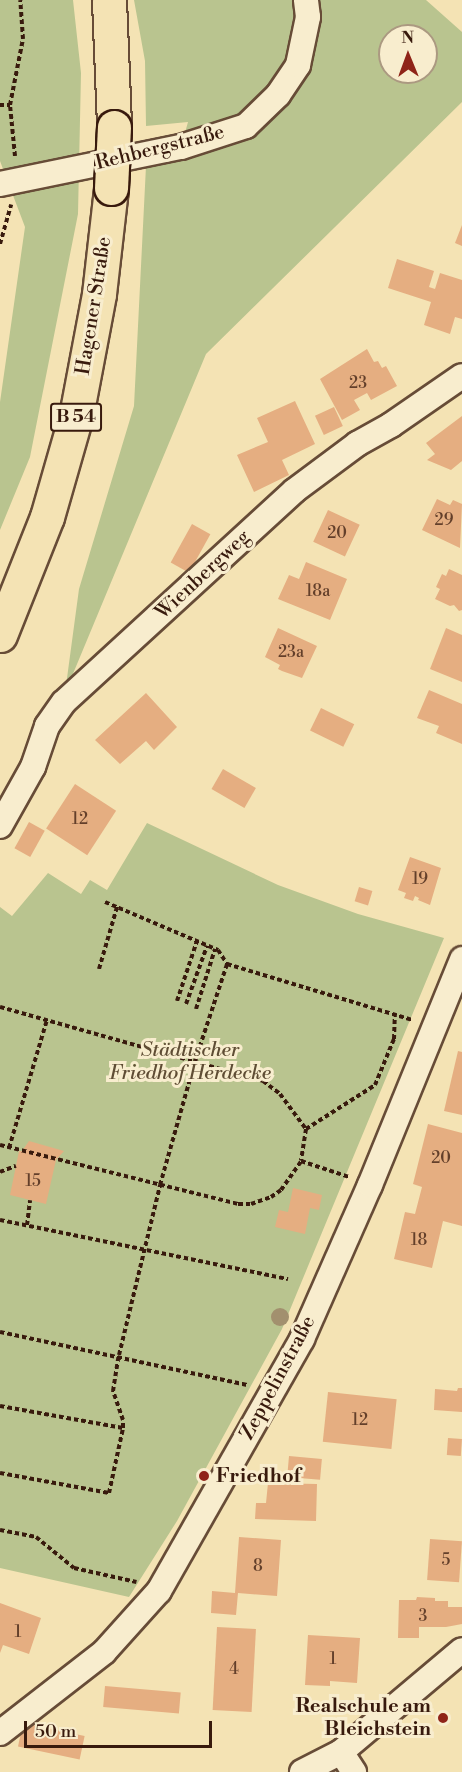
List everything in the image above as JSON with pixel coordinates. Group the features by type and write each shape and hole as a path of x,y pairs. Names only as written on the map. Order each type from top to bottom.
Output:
{"main road":[{"name":"Hagener Straße","path":"0,635 47,517 76,416 99,294 111,188 114,127 109,0"}],"street":[{"name":"Rehbergstraße","path":"9,182 181,147 246,126 278,95 298,65 308,17 306,0"},
{"name":"Wienbergweg","path":"0,826 33,767 47,726 64,702 294,491 357,444 391,425 462,376"},
{"name":"Zeppelinstraße","path":"0,1733 104,1652 159,1591 302,1339 370,1185 462,959"},
{"path":"302,1772 341,1752 462,1650"},
{"path":"341,1752 354,1772"}],"path":[{"path":"0,243 9,182 10,105 23,39 20,0"},
{"path":"0,105 10,105"},
{"path":"105,902 215,949 227,964 434,1027"},
{"path":"99,969 117,907"},
{"path":"177,1001 197,941"},
{"path":"186,1004 207,945"},
{"path":"196,1009 215,949"},
{"path":"0,1473 109,1493 123,1428 123,1420 112,1391 119,1355 160,1185 195,1061 227,964"},
{"path":"0,1007 263,1081 280,1094 306,1129 301,1161 281,1190 271,1197 251,1204 238,1204 0,1145"},
{"path":"306,1129 375,1085 394,1039 396,1014"},
{"path":"9,1148 47,1020"},
{"path":"301,1161 370,1185"},
{"path":"0,1172 16,1166"},
{"path":"27,1225 30,1200"},
{"path":"0,1220 288,1280"},
{"path":"0,1332 119,1355 272,1391"},
{"path":"0,1406 123,1428"},
{"path":"0,1530 36,1537 74,1568 138,1582 159,1591"}],"green space":[{"path":"0,0 73,0 81,73 78,214 30,457 0,530 0,402 25,227 0,161"},
{"path":"134,0 426,0 462,32 462,102 206,354 65,693 79,589 134,406 146,166 181,147 188,122 146,126 145,61"},
{"name":"Städtischer Friedhof Herdecke","path":"147,823 278,885 358,914 444,938 282,1329 177,1521 129,1597 0,1568 0,907 12,916 48,873 81,894 90,880 107,890"}],"building":[{"path":"462,225 462,246 455,243"},
{"path":"397,259 434,271 429,287 435,289 440,273 462,280 462,319 455,317 450,334 424,325 431,302 388,288"},
{"path":"367,349 374,362 378,361 382,368 386,366 397,386 371,400 367,393 354,400 360,410 342,420 320,379"},
{"path":"295,401 315,444 282,460 289,475 254,492 237,455 268,442 257,418"},
{"path":"334,407 343,426 324,435 315,416"},
{"path":"462,416 462,461 451,470 427,460 435,454 426,443"},
{"path":"437,499 450,505 453,500 462,504 460,548 422,530"},
{"path":"328,510 360,525 345,557 313,542"},
{"path":"192,524 210,534 189,573 171,562"},
{"path":"306,562 347,579 330,620 278,599 289,575 299,579"},
{"path":"449,569 462,575 462,610 459,611 454,605 450,606 435,599 440,589 436,587 442,574 446,576"},
{"path":"278,628 317,646 302,678 278,669 280,665 265,657"},
{"path":"446,628 462,635 462,682 430,669"},
{"path":"429,690 462,704 462,744 436,733 439,726 417,718"},
{"path":"146,693 177,727 154,750 146,741 120,764 95,740"},
{"path":"321,708 354,724 343,747 310,730"},
{"path":"223,769 256,788 244,808 211,789"},
{"path":"75,784 116,811 87,855 46,828"},
{"path":"29,822 45,831 30,857 14,848"},
{"path":"410,857 441,868 430,905 418,900 419,898 415,896 413,901 404,898 406,893 398,890"},
{"path":"359,887 372,891 368,905 355,901"},
{"path":"458,1051 462,1052 462,1115 444,1111"},
{"path":"428,1124 462,1133 462,1226 443,1221 432,1268 394,1259 405,1212 415,1214 422,1187 413,1184"},
{"path":"29,1141 64,1151 56,1160 46,1204 10,1195 19,1151 22,1151"},
{"path":"293,1188 322,1195 319,1210 310,1208 305,1234 275,1227 279,1210 288,1212"},
{"path":"458,1388 462,1388 462,1412 434,1410 435,1389 457,1391"},
{"path":"328,1392 397,1399 391,1449 323,1442"},
{"path":"448,1438 462,1439 461,1456 447,1455"},
{"path":"289,1456 322,1459 320,1480 287,1477"},
{"path":"268,1483 317,1484 316,1521 255,1519 256,1503 266,1503"},
{"path":"239,1537 281,1540 277,1596 238,1593 236,1615 211,1613 212,1591 235,1593"},
{"path":"430,1539 462,1541 459,1582 427,1580"},
{"path":"417,1597 448,1601 448,1607 462,1607 462,1624 446,1627 419,1627 419,1638 398,1638 399,1600 416,1600"},
{"path":"0,1603 41,1618 29,1654 3,1645 0,1653"},
{"path":"217,1627 256,1629 252,1712 213,1710"},
{"path":"308,1635 360,1638 357,1683 330,1681 330,1686 305,1685"},
{"path":"105,1686 181,1693 179,1714 103,1707"},
{"path":"23,1723 85,1736 80,1760 18,1746"}],"place":[{"name":"Friedhof","path":"204,1476"},
{"name":"Realschule am Bleichstein","path":"443,1718"}]}
